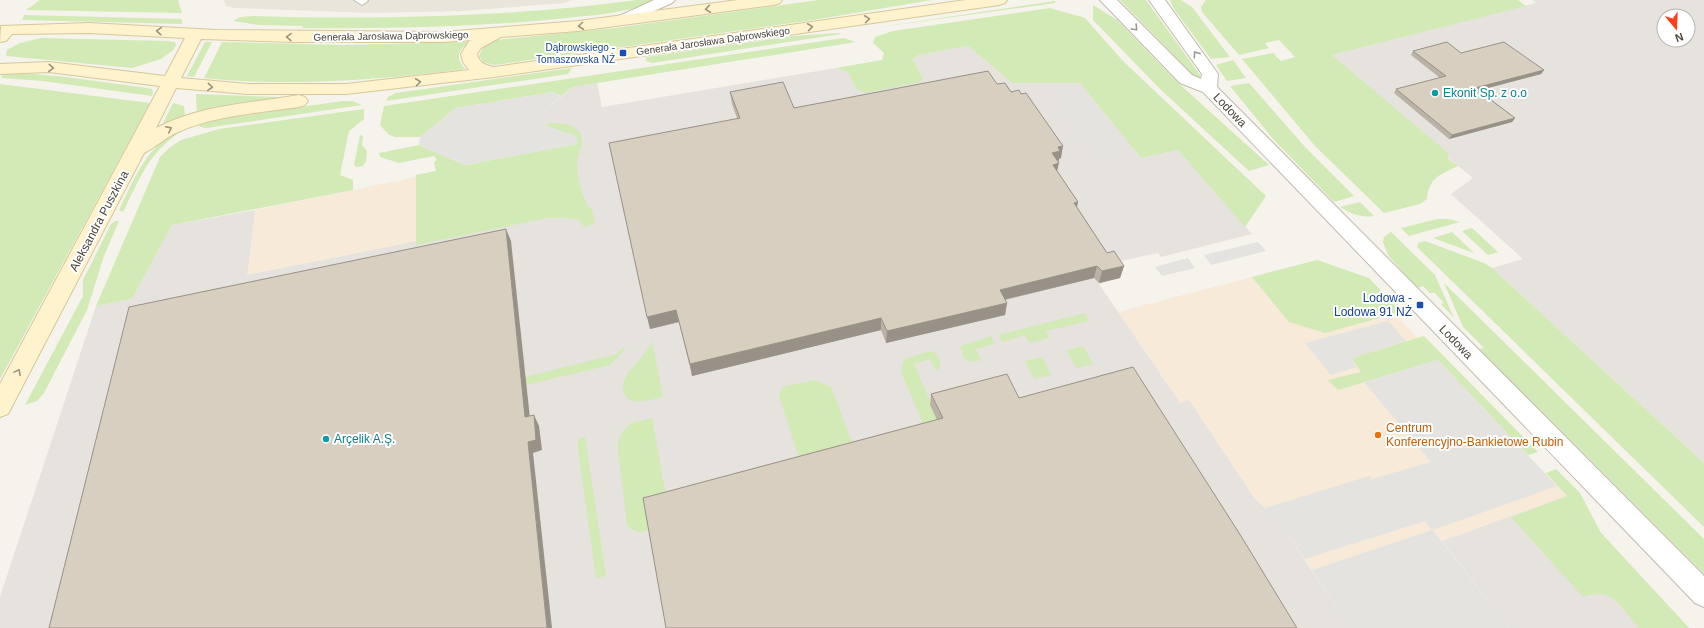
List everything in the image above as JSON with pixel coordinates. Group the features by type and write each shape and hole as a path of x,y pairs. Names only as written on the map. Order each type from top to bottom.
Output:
{"main road":[{"name":"Generała Jarosława Dąbrowskiego","path":"4,33 70,27 195,34 361,38 496,34 620,21 774,0"},
{"name":"Generała Jarosława Dąbrowskiego","path":"136,150 161,133 191,121 227,112 380,86 494,72 999,0"},
{"name":"Aleksandra Puszkina","path":"0,407 136,150 195,34"},
{"path":"494,72 478,68 473,65 470,62 469,54 475,45 496,34"},
{"name":"Generała Jarosława Dąbrowskiego","path":"0,69 49,67 225,88 280,90 380,86"}],"street":[{"path":"620,21 667,0"},
{"name":"Lodowa","path":"1108,0 1186,79 1210,88 1704,594"},
{"name":"Lodowa","path":"1157,0 1210,74 1210,88"}],"shaded area":[{"path":"224,0 572,0 565,3 462,11 372,13 234,8 226,6"},
{"path":"1532,0 1704,0 1704,463 1492,268 1523,259 1451,194 1473,178 1448,158 1332,55 1536,3"},
{"path":"968,46 1012,83 1080,83 1141,158 1178,150 1252,234 1161,257 1158,253 1111,263 1120,278 1099,284 1180,403 1189,400 1255,499 1279,521 1350,628 0,628 0,597 96,306 132,299 172,225 255,210 247,275 417,241 416,175 577,144 547,126 545,111 572,87 597,83 602,107 836,68 848,72 856,89 923,78 913,60 918,55"},
{"path":"1072,88 1085,93 1130,149 1097,157 1051,92"},
{"path":"554,92 561,96 545,111 547,126 576,136 577,144 465,165 419,145 420,137 456,108"},
{"path":"416,177 418,241 246,275 255,210"},
{"path":"1258,242 1266,251 1211,265 1204,255"},
{"path":"1188,258 1195,268 1162,276 1155,267"},
{"path":"1317,260 1357,274 1567,496 1442,541 1433,530 1312,570 1279,521 1255,499 1189,400 1180,403 1118,312"},
{"path":"1388,321 1406,341 1355,357 1352,359 1357,367 1331,375 1305,343"},
{"path":"1438,360 1557,486 1433,530 1509,628 1350,628 1312,570 1432,530 1425,521 1305,559 1279,521 1265,508 1369,476 1372,479 1431,462 1364,382"},
{"path":"1567,496 1689,628 1509,628 1442,541"}],"green space":[{"path":"40,0 178,0 182,13 26,10"},
{"path":"637,0 658,0 646,5 609,13 525,22 462,26 302,28 303,26 259,25 233,21 240,17 253,16 349,18 493,14 589,6"},
{"path":"819,0 932,0 813,20 494,65 483,62 479,56 484,46 496,40 615,28"},
{"path":"1120,0 1146,0 1200,77 1195,77"},
{"path":"1170,0 1181,0 1192,7 1230,57 1211,59 1174,9"},
{"path":"1206,0 1518,0 1526,6 1332,55 1448,153 1448,159 1458,166 1433,181 1428,192 1427,199 1420,204 1384,213 1315,146 1242,59 1273,53 1281,61 1295,57 1279,40 1265,43 1269,48 1239,55 1202,12 1201,7"},
{"path":"1055,1 1055,3 866,29"},
{"path":"1093,5 1117,20 1176,81 1269,165 1249,171 1161,90 1093,20"},
{"path":"1050,8 1085,18 1123,61 1266,196 1245,227 1178,150 1141,158 1080,83 1012,83 968,46 918,55 913,60 923,78 920,82 865,93 856,89 848,72 836,68 882,60 884,53 873,43 875,37 893,31"},
{"path":"24,15 182,19 182,24 22,20"},
{"path":"841,34 652,63 646,61 646,57 793,36"},
{"path":"41,38 166,41 175,42 176,45 173,50 161,59 132,68 6,56 7,50 20,43"},
{"path":"843,38 856,42 572,87 561,96 554,92 456,108 420,137 395,137 389,135 380,125 384,106"},
{"path":"205,42 212,42 194,77 187,76"},
{"path":"222,42 342,45 469,42 462,48 459,54 460,61 465,69 335,81 270,82 204,78"},
{"path":"1233,60 1246,78 1227,81 1216,65"},
{"path":"572,68 568,74 386,101 388,97 396,93"},
{"path":"10,72 66,77 147,88 152,89 153,93 152,96 43,81 1,78 4,73"},
{"path":"1249,83 1306,148 1354,196 1334,202 1273,139 1230,86"},
{"path":"0,84 150,103 0,379"},
{"path":"196,94 277,97 278,98 197,114"},
{"path":"342,101 352,101 362,105 206,128 200,127 198,124 231,117"},
{"path":"173,103 184,106 185,117 161,127"},
{"path":"364,109 364,119 349,131 340,175 353,180 353,190 172,225 132,299 96,306 160,157 169,148 181,140 219,129"},
{"path":"546,123 564,124 579,131 582,143 577,161 578,172 583,195 588,206 592,209 595,224 584,227 579,220 567,218 547,218 416,245 416,175 436,171 434,162 437,160 434,156 399,163 380,157 379,153 419,145 465,165 577,144 576,136 547,126"},
{"path":"185,129 173,137 154,155 141,176 123,212 119,210 137,173 152,151 161,142"},
{"path":"360,135 363,136 362,145 367,151 366,161 363,166 356,167 354,165"},
{"path":"1360,202 1374,216 1356,215 1340,207"},
{"path":"1437,219 1448,219 1460,222 1409,236 1401,228"},
{"path":"115,221 119,221 104,256 87,310 44,393 37,401 25,405 83,296 83,280 111,224"},
{"path":"1472,228 1498,252 1488,255 1462,231"},
{"path":"1391,232 1435,275 1454,318 1441,304 1444,303 1435,293 1430,293 1423,286 1417,288 1388,255 1383,242 1384,237"},
{"path":"1452,232 1474,253 1433,238"},
{"path":"1425,241 1484,263 1492,268 1704,463 1704,527 1417,247 1418,243"},
{"path":"1317,260 1369,278 1401,312 1325,333 1289,322 1252,277"},
{"path":"1444,283 1704,539 1704,574 1479,349 1484,348 1463,327"},
{"path":"1085,313 1089,321 1046,331 1049,338 1029,343 1025,335 1002,342 998,335"},
{"path":"991,336 995,344 976,349 981,360 972,362 965,360 960,346"},
{"path":"1424,336 1538,452 1528,455 1438,360 1338,390 1328,380 1361,372 1352,359 1355,357"},
{"path":"652,341 663,397 642,401 632,401 625,395 623,388 624,381 627,374 644,354"},
{"path":"1083,346 1093,364 1077,368 1066,350"},
{"path":"622,348 626,348 610,365 526,385 525,377 617,354"},
{"path":"931,351 939,358 939,369 936,371 930,359 914,364 942,429 927,433 901,372 904,359"},
{"path":"1042,357 1051,375 1034,379 1025,361"},
{"path":"815,380 831,387 856,453 802,468 779,395 782,387"},
{"path":"652,418 667,502 651,530 639,532 629,528 627,523 617,445 622,432 631,423"},
{"path":"585,437 606,576 596,578 577,442 580,438"},
{"path":"1556,469 1580,493 1601,533 1689,628 1639,628 1616,601 1609,597 1602,594 1593,594 1583,597 1511,517 1567,496 1546,473"}],"building":[{"name":"Ekonit Sp. z o.o","path":"1447,42 1461,53 1504,42 1544,70 1475,88 1515,118 1452,135 1396,89 1446,76 1413,51"},
{"path":"988,71 997,84 1005,83 1011,92 1019,90 1021,94 1026,93 1063,146 1058,147 1060,151 1052,153 1059,163 1053,165 1078,202 1074,203 1107,253 1114,251 1124,266 1102,271 1097,266 1000,290 1007,303 887,331 881,318 690,364 676,310 647,317 609,143 740,118 730,92 783,82 794,108"},
{"name":"Arçelik A.Ş.","path":"506,229 525,417 534,415 536,440 528,442 547,628 49,628 129,307"},
{"path":"1133,367 1241,536 1297,628 666,628 643,498 943,418 931,394 1007,374 1019,398"}],"place":[{"name":"Dąbrowskiego - Tomaszowska NŻ","path":"623,53"},
{"name":"Ekonit Sp. z o.o","path":"1435,93"},
{"name":"Lodowa - Lodowa 91 NŻ","path":"1420,305"},
{"name":"Centrum Konferencyjno-Bankietowe Rubin","path":"1378,435"},
{"name":"Arçelik A.Ş.","path":"326,439"}]}
